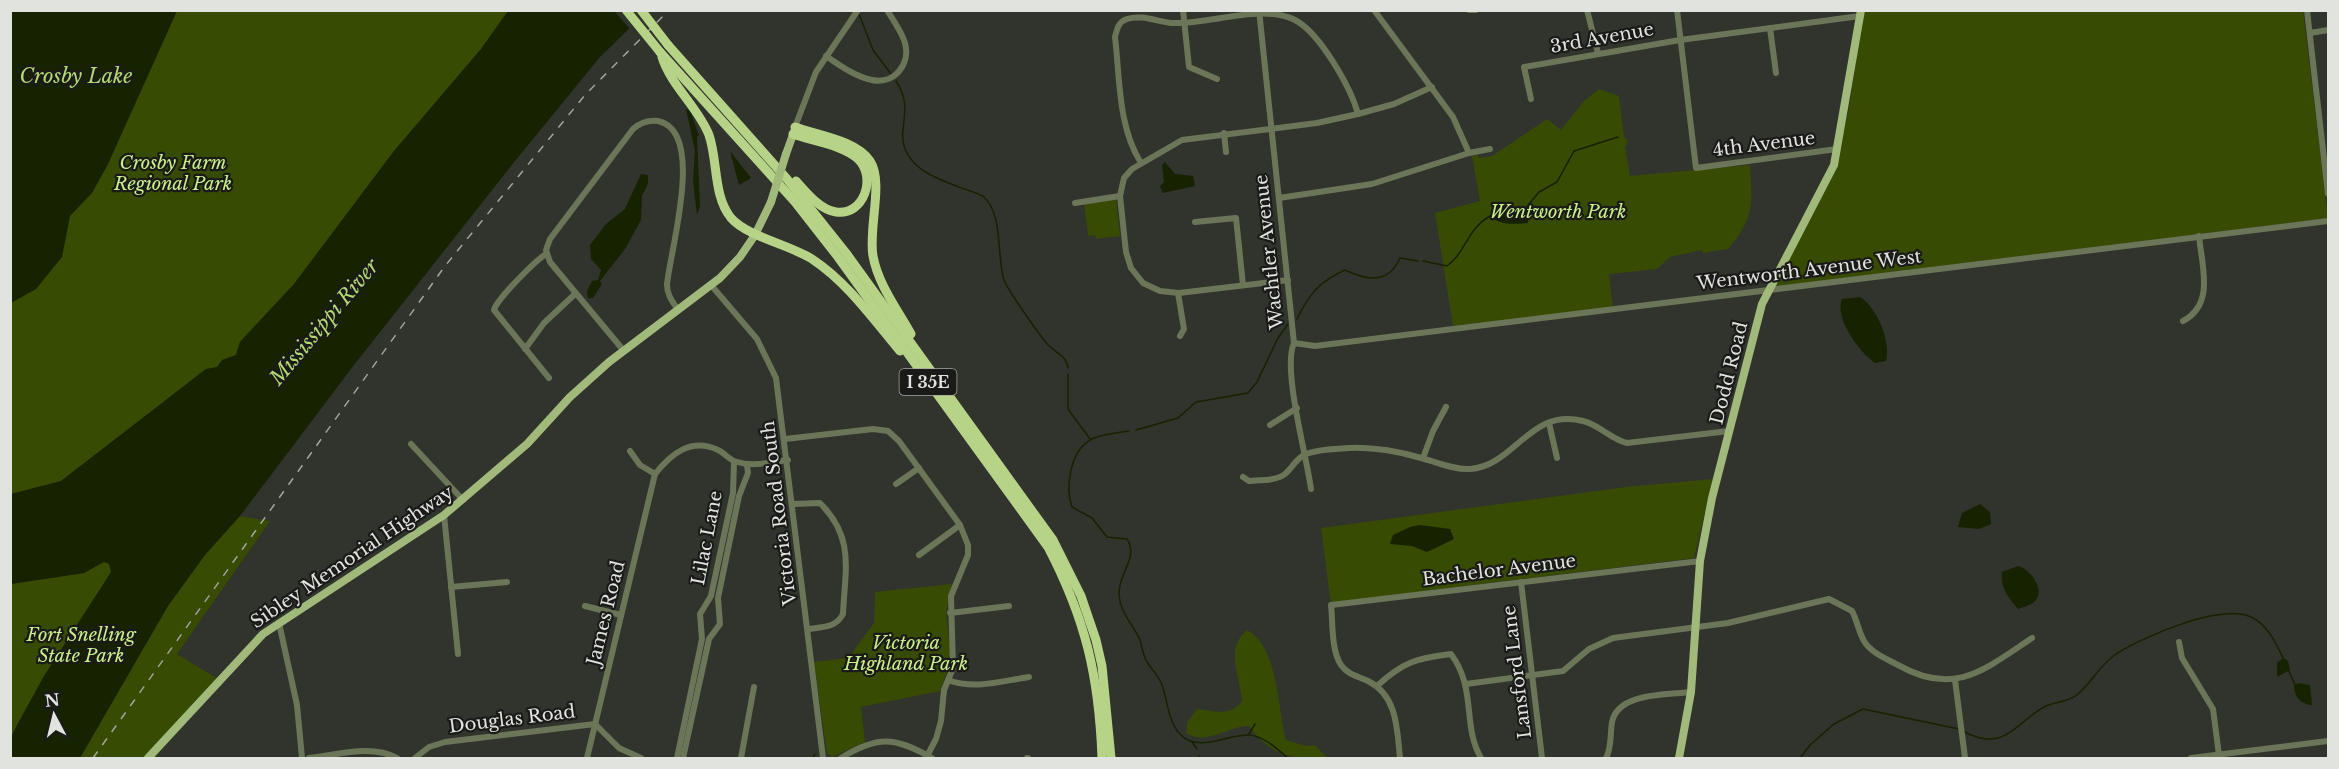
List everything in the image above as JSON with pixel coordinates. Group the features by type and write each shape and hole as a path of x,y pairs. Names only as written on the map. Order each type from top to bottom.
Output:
{"highway":[{"name":"I 35E","path":"626,10 660,52 795,202 838,257 1028,517 1060,571 1087,639 1095,672 1102,759"},
{"name":"I 35E","path":"640,10 801,196 942,385 1053,540 1081,596 1102,666 1111,759"},
{"path":"671,48 692,65 818,203 828,209 841,212 859,203 867,184 865,170 857,158 794,131"},
{"path":"660,52 665,67 691,103 708,134 720,196 726,210 737,224 755,235 774,240 799,252 835,277 940,398"},
{"path":"794,131 851,146 870,160 875,171 876,184 871,238 878,274 942,385"}],"main road":[{"name":"Dodd Road","path":"1679,759 1691,692 1700,561 1730,431 1756,324 1769,290 1827,181 1837,149 1860,13"},
{"name":"Sibley Memorial Highway","path":"148,759 250,646 279,623 444,515 463,500 527,444 582,386 711,285 740,257 755,235 771,202 794,131"}],"street":[{"path":"794,131 808,90 826,56 858,10"},
{"path":"826,56 871,80 887,80 896,76 902,69 907,51 905,41 886,10"},
{"path":"1183,10 1189,67 1217,79"},
{"path":"1469,10 1476,10"},
{"path":"1587,10 1598,53"},
{"path":"1677,10 1680,40"},
{"path":"2307,10 2328,194"},
{"path":"1374,11 1432,87 1452,117 1469,153"},
{"path":"1141,163 1132,150 1125,128 1115,37 1118,25 1125,19 1185,23 1259,13 1285,16 1307,29 1346,80 1358,114"},
{"name":"Wachtler Avenue","path":"1259,13 1294,343 1291,360 1296,408 1311,489"},
{"name":"3rd Avenue","path":"1531,99 1524,67 1598,53 1860,13"},
{"path":"1770,28 1776,73"},
{"path":"2310,33 2328,30"},
{"name":"4th Avenue","path":"1680,40 1696,168 1837,149"},
{"path":"1288,279 1178,292 1160,291 1143,283 1131,268 1126,252 1120,196 1125,178 1141,163 1182,140 1358,114 1394,104 1432,87"},
{"path":"549,378 495,314 494,307 535,261 546,254 550,240 633,129 645,122 662,123 675,135 682,162 679,221 667,285 669,296 678,310"},
{"path":"1224,133 1226,152"},
{"path":"1279,198 1372,184 1469,153 1490,149"},
{"path":"1075,203 1120,196"},
{"path":"1196,222 1236,218 1243,285"},
{"name":"Wentworth Avenue West","path":"1294,343 1315,346 2328,221"},
{"path":"2182,321 2192,316 2204,298 2199,236"},
{"path":"546,254 556,272 624,351"},
{"name":"Victoria Road South","path":"711,285 758,339 777,382 823,759"},
{"path":"1178,292 1184,329 1180,336"},
{"path":"525,349 544,323 575,294"},
{"path":"1423,458 1433,431 1446,407"},
{"path":"1270,425 1296,408"},
{"path":"1243,477 1249,481 1284,475 1306,453 1370,448 1423,458 1458,468 1483,466 1503,457 1529,431 1567,419 1583,421 1596,426 1615,440 1628,443 1730,431"},
{"path":"1549,423 1557,459"},
{"path":"785,439 873,429 888,431 899,441 960,525 968,545 968,555 951,596 950,613 955,656 944,690 941,721 928,758 900,742 883,740 867,743 841,759"},
{"path":"411,444 463,500"},
{"path":"630,451 640,465 655,474 670,455 693,446 718,450 734,462 747,465 788,460"},
{"name":"Lilac Lane","path":"677,759 702,639 700,614 709,603 733,493 734,462"},
{"name":"Lilac Lane","path":"683,759 709,639 720,624 718,598 739,496 748,473 747,465"},
{"path":"896,484 919,468"},
{"name":"James Road","path":"586,759 655,474"},
{"path":"793,504 820,503 842,532 846,545 843,614 840,620 831,626 808,629"},
{"path":"444,515 458,654"},
{"path":"919,555 960,525"},
{"name":"Bachelor Avenue","path":"1377,686 1350,675 1344,668 1337,655 1331,605 1700,561"},
{"path":"451,587 507,582"},
{"name":"Lansford Lane","path":"1521,582 1542,759"},
{"path":"1466,684 1563,671 1589,649 1613,638 1728,623 1829,598 1852,611 1863,641 1873,651 1913,674 1929,679 1955,681 1971,676 2032,639"},
{"path":"585,606 621,615"},
{"path":"950,613 1009,606"},
{"path":"279,623 297,705 302,759"},
{"path":"2179,642 2182,658 2213,709 2219,755"},
{"path":"1400,759 1395,712 1377,686 1397,668 1410,662 1451,654 1462,669 1474,748 1480,759"},
{"path":"948,680 963,685 976,685 1029,677"},
{"path":"1955,681 1965,759"},
{"path":"741,759 754,687"},
{"path":"1606,759 1612,719 1623,705 1636,699 1691,692"},
{"name":"Douglas Road","path":"415,759 429,747 445,742 595,724 619,748 641,759"},
{"path":"2191,759 2328,741"},
{"path":"309,759 370,750 384,752 397,759"}],"green space":[{"name":"Crosby Farm Regional Park","path":"11,11 508,11 481,49 394,151 294,284 240,342 236,355 222,360 217,367 206,369 61,481 11,494"},
{"path":"1864,11 2303,11 2328,218 1773,287 1832,178 1848,113"},
{"name":"Wentworth Park","path":"1599,89 1619,96 1624,137 1628,141 1625,147 1630,176 1750,165 1750,210 1737,238 1728,249 1703,253 1702,250 1670,257 1657,269 1609,274 1613,308 1453,326 1435,213 1480,201 1472,156 1478,155 1479,158 1492,156 1547,119 1561,130 1584,101"},
{"path":"1116,198 1120,236 1096,239 1095,235 1088,236 1084,202"},
{"path":"1713,479 1694,558 1335,602 1331,605 1321,528 1626,487"},
{"name":"Fort Snelling State Park","path":"180,507 270,521 177,654 218,679 155,758 11,758 11,584 84,573"},
{"name":"Victoria Highland Park","path":"952,584 946,612 951,661 940,691 861,707 865,742 832,757 827,753 814,662 848,658 874,623 875,592"},
{"path":"1247,630 1265,649 1271,664 1286,740 1306,746 1315,745 1327,758 1303,758 1284,754 1266,744 1249,726 1202,737 1186,733 1187,722 1197,709 1227,711 1238,706 1242,701 1235,654 1240,637"}],"water":[{"name":"Crosby Lake","path":"11,10 177,11 108,164 92,193 70,216 62,257 36,289 11,303"},
{"name":"Mississippi River","path":"508,11 647,11 600,57 515,161 354,365 240,516 205,555 168,606 80,758 11,758 11,737 17,725 44,676 111,572 109,564 104,562 84,573 11,584 11,494 61,481 206,369 217,367 222,360 236,355 240,342 294,284 394,151 481,49"},
{"path":"686,109 690,111 699,135 697,137 700,206 697,215 693,181 695,151"},
{"path":"730,151 751,178 739,185"},
{"path":"1165,162 1175,174 1193,176 1195,186 1163,193 1160,186 1164,182 1162,165"},
{"path":"641,174 648,175 648,179 642,196 641,220 625,249 600,281 602,284 593,298 588,298 587,291 592,281 598,280 601,270 591,259 590,245 606,224 625,209"},
{"path":"1512,207 1525,209 1529,216 1528,223 1503,223 1490,216 1495,210"},
{"path":"1860,297 1872,309 1881,326 1886,344 1886,361 1875,363 1869,358 1855,343 1845,325 1840,307 1842,299"},
{"path":"1980,504 1990,512 1991,524 1979,529 1958,527 1962,513"},
{"path":"1420,525 1450,529 1454,539 1427,552 1412,546 1390,544 1393,535"},
{"path":"2018,566 2026,570 2033,578 2039,592 2035,601 2018,609 2005,592 2002,572"},
{"path":"2283,658 2288,661 2290,670 2277,677 2277,663"},
{"path":"2298,683 2310,685 2312,705 2305,704 2297,697 2294,686"}],"pier":[{"path":"650,10 631,30 614,11"}],"waterway":[{"path":"859,14 873,50 891,74"},
{"path":"896,81 904,100 904,145 909,157 930,175 983,196 990,204 997,224 1004,280 1038,332 1048,345 1063,358 1068,368"},
{"path":"1525,209 1539,192 1557,182 1574,151 1618,137"},
{"path":"1423,261 1447,266 1459,254 1476,228 1490,216"},
{"path":"1297,319 1316,289 1345,270 1368,278 1376,278 1389,273 1400,258 1418,261"},
{"path":"1136,430 1178,418 1196,402 1248,393 1257,382 1278,338 1288,324"},
{"path":"1068,374 1068,409 1090,439"},
{"path":"1129,431 1100,436 1085,444 1074,460 1071,470 1070,499 1072,507 1092,518 1107,537 1127,539 1131,553 1120,587 1120,601 1124,613 1140,640 1146,659 1161,682 1174,725 1177,731 1189,741 1205,742 1241,735 1255,736 1288,758"},
{"path":"1963,731 1989,739 2008,734 2044,707 2074,697 2116,654 2162,631 2202,618 2221,614 2238,614 2257,620 2275,641 2284,660"},
{"path":"2288,669 2296,687"},
{"path":"1800,758 1810,745 1834,724 1863,709 1959,729"},
{"path":"1249,734 1255,724"},
{"path":"1192,742 1197,749"},
{"path":"813,758 815,754"}],"railway":[{"path":"93,758 445,266 585,95 669,10"}]}
